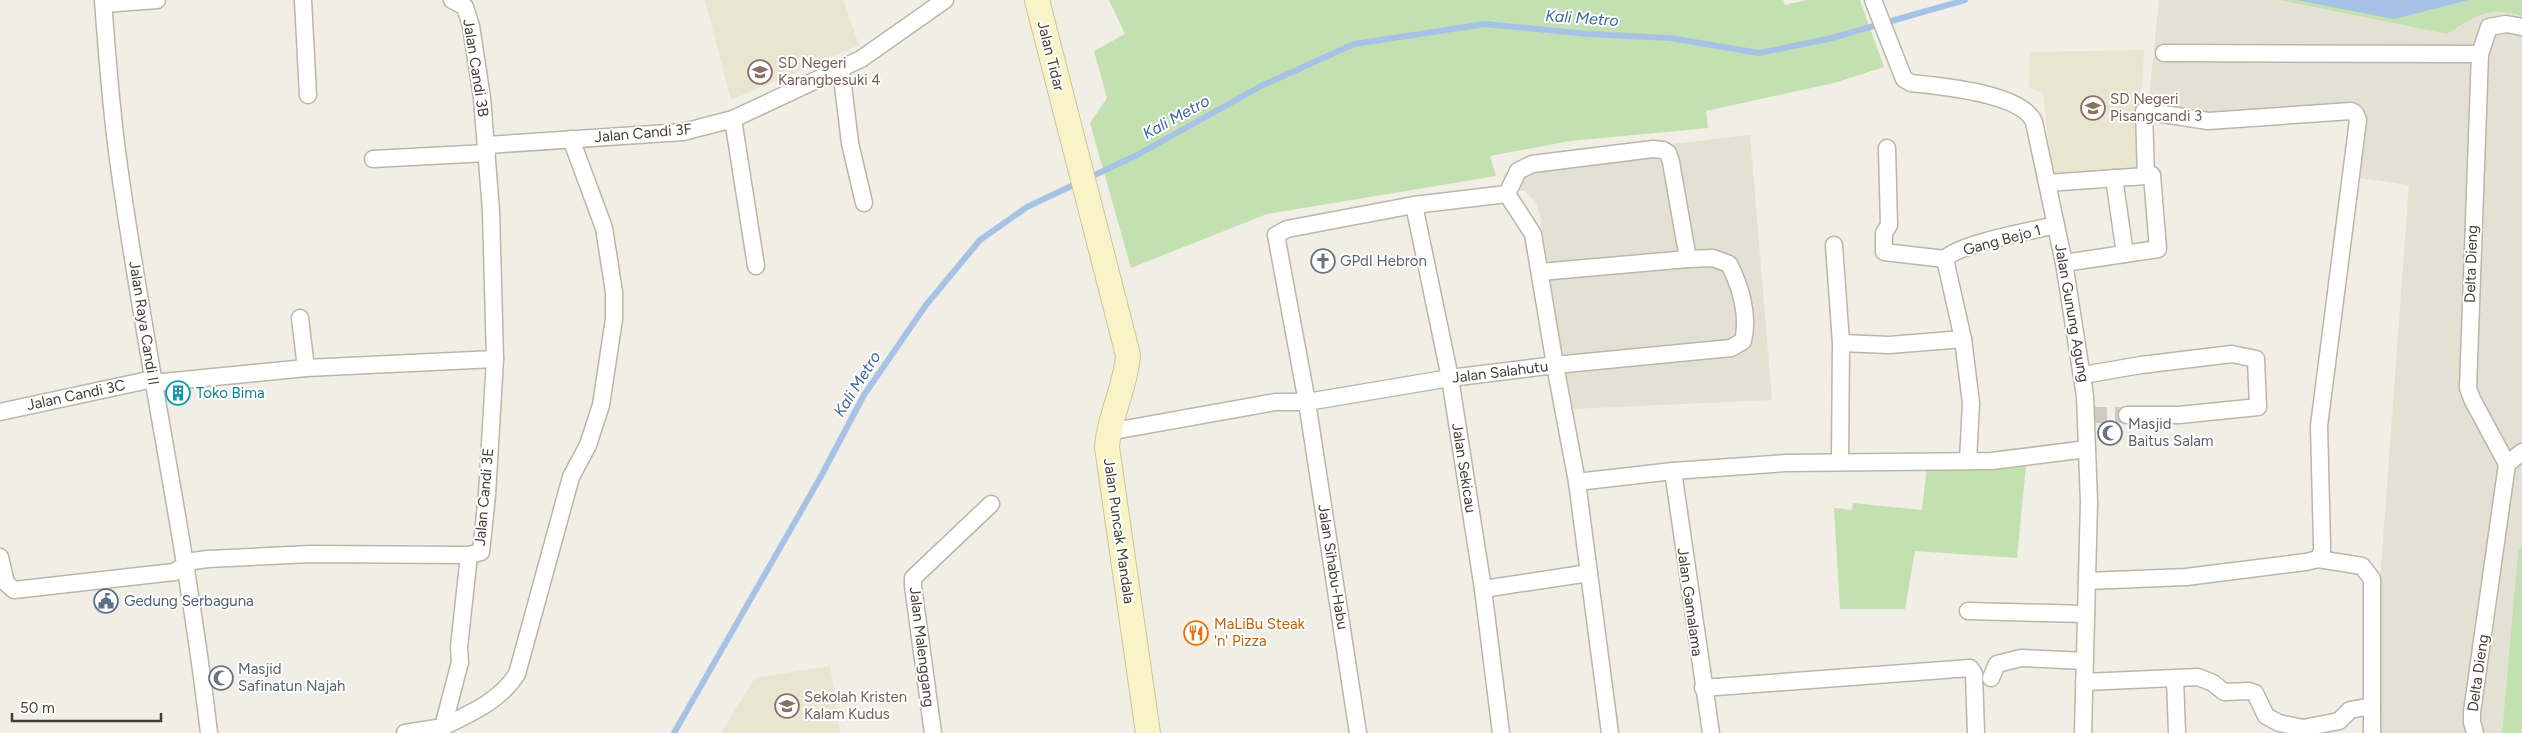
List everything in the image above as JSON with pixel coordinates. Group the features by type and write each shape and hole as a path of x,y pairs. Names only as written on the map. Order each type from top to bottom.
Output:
{"main road":[{"name":"Jalan Tidar","path":"1037,0 1123,331"},
{"name":"Jalan Puncak Mandala","path":"1123,331 1128,355 1127,368 1108,432 1107,447 1148,733"}],"street":[{"path":"103,2 157,0"},
{"path":"303,0 308,95"},
{"name":"Jalan Candi 3B","path":"452,0 465,7 471,26 487,149"},
{"name":"Jalan Candi 3F","path":"373,159 487,149 571,139 683,132 733,119 861,58 945,0"},
{"name":"Jalan Gunung Agung","path":"1874,0 1904,79 1911,83 1979,92 2026,110 2034,122 2064,263 2088,416 2084,733"},
{"name":"Jalan Raya Candi II","path":"103,2 118,164 200,656 209,733"},
{"name":"Delta Dieng","path":"2475,733 2472,712 2507,464 2468,388 2480,54 2489,27 2506,24 2522,27"},
{"path":"2164,53 2480,54"},
{"path":"841,69 850,143 864,203"},
{"path":"2146,176 2144,111 2208,121 2351,111 2355,113 2358,120 2319,426 2322,552 2318,559"},
{"path":"733,119 756,266"},
{"path":"405,733 443,730 504,691 517,674 571,476 588,446 601,406 614,319 614,292 602,222 571,139"},
{"path":"1887,148 1889,225 1884,233 1884,252 1946,257 1963,338 1971,403 1968,461"},
{"name":"Jalan Candi 3E","path":"0,556 4,578 8,587 14,590 174,572 193,562 208,559 281,555 469,555 481,552 495,359 487,149"},
{"path":"1507,194 1518,171 1532,164 1600,154 1663,150 1670,156 1688,259"},
{"path":"2047,183 2152,175 2158,248 2064,263"},
{"path":"2114,178 2125,254"},
{"path":"1414,205 1507,194"},
{"path":"1507,194 1533,234 1555,364 1737,346 1743,341 1746,319 1737,281 1729,264 1713,258 1540,272"},
{"name":"Jalan Sekicau","path":"1414,205 1450,378 1483,589 1501,733"},
{"name":"Jalan Sihabu-Habu","path":"1358,733 1307,402 1276,236 1287,229 1414,205"},
{"name":"Gang Bejo 1","path":"1946,257 1991,240 2056,225"},
{"path":"1834,244 1841,343 1840,462"},
{"path":"300,318 306,368"},
{"path":"1841,343 1889,345 1963,338"},
{"path":"2083,375 2140,365 2232,354 2256,360 2258,407 2179,415 2127,415"},
{"name":"Jalan Candi 3C","path":"0,412 153,381 306,368 495,359"},
{"name":"Jalan Salahutu","path":"1108,432 1275,402 1307,402 1450,378 1555,364 1577,482 1610,733"},
{"path":"1577,482 1672,471 1840,462 1992,460 2087,449"},
{"path":"2507,464 2522,452"},
{"name":"Jalan Gamalama","path":"1672,471 1711,733"},
{"name":"Jalan Malenggang","path":"933,733 913,578 991,504"},
{"path":"443,730 460,662 459,647 469,555"},
{"path":"2087,581 2186,578 2318,559 2362,566 2372,578 2372,733"},
{"path":"1483,589 1589,573"},
{"path":"1968,611 2086,614"},
{"path":"1991,678 1997,664 2010,659 2085,661"},
{"path":"1703,688 1970,668 1974,674 1976,733"},
{"path":"2084,682 2198,677 2213,683 2224,692 2249,690 2255,693 2266,716 2279,723 2303,728 2340,720 2350,710 2372,706"},
{"path":"2176,678 2177,733"}],"shaded area":[{"name":"SD Negeri Karangbesuki 4","path":"705,0 843,0 859,45 731,100"},
{"path":"2159,0 2279,0 2447,34 2483,13 2505,11 2522,16 2522,545 2518,552 2502,733 2377,733 2379,595 2409,185 2360,178 2363,105 2209,117 2148,108"},
{"name":"SD Negeri Pisangcandi 3","path":"2144,50 2140,124 2143,173 2053,181 2043,93 2029,88 2030,52"},
{"path":"1750,135 1772,400 1571,409 1539,211 1535,201 1524,191 1501,188 1504,174 1524,161"},
{"name":"Sekolah Kristen Kalam Kudus","path":"830,666 840,733 721,733 755,678"}],"green space":[{"path":"1109,0 1783,0 1785,5 1807,0 1860,0 1884,67 1834,83 1706,111 1708,128 1570,141 1490,156 1496,176 1267,214 1131,268 1090,123 1107,98 1094,51 1125,34"},
{"path":"2279,0 2522,0 2522,16 2490,12 2474,18 2447,34"},
{"path":"2026,465 2017,558 1915,551 1905,609 1840,609 1834,508 1852,510 1853,503 1922,510 1927,467"},
{"path":"2522,545 2522,733 2502,733 2518,552"}],"water":[{"path":"2296,0 2469,0 2394,19"}],"waterway":[{"name":"Kali Metro","path":"674,733 820,478 864,395 926,305 980,240 1027,207 1137,155 1261,86 1354,44 1485,24 1588,34 1670,38 1759,53 1828,39 1965,0"}],"tunnel":[{"path":"2091,415 2127,415"}],"place":[{"name":"SD Negeri Karangbesuki 4","path":"760,72"},
{"name":"SD Negeri Pisangcandi 3","path":"2093,108"},
{"name":"GPdI Hebron","path":"1323,261"},
{"name":"Toko Bima","path":"178,393"},
{"name":"Masjid Baitus Salam","path":"2110,433"},
{"name":"Gedung Serbaguna","path":"106,601"},
{"name":"MaLiBu Steak 'n' Pizza","path":"1196,633"},
{"name":"Masjid Safinatun Najah","path":"221,678"},
{"name":"Sekolah Kristen Kalam Kudus","path":"787,706"}]}
